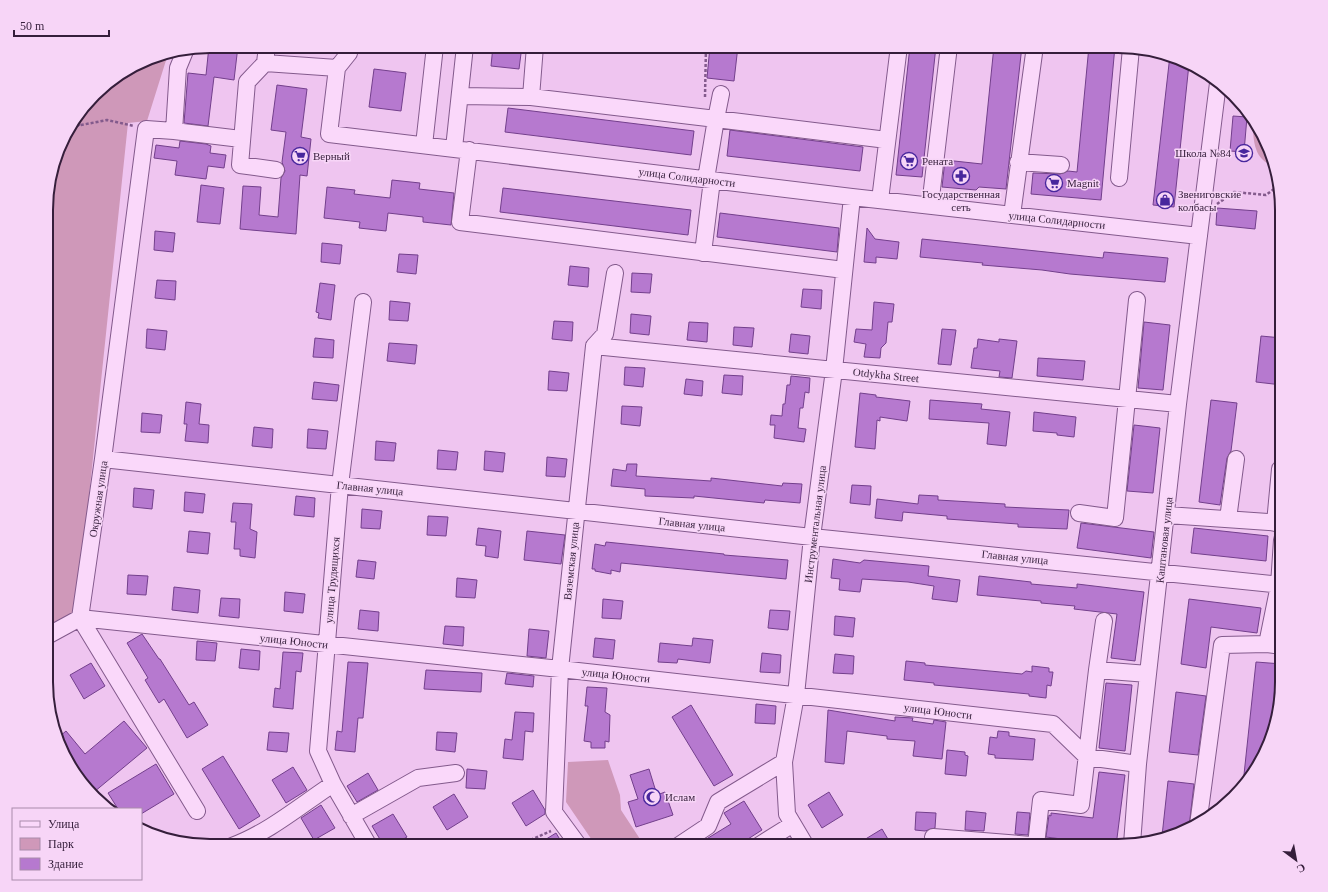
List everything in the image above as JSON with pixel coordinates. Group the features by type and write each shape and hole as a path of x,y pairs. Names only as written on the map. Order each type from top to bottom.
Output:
{"street":[{"path":"266,53 265,62 247,82 240,165 276,170"},
{"path":"265,62 337,68 349,53"},
{"path":"424,145 434,53"},
{"path":"464,53 460,96 462,149 460,222 844,270"},
{"path":"531,97 534,53"},
{"path":"880,200 898,53"},
{"path":"930,206 948,53"},
{"path":"1012,215 1034,53"},
{"path":"1119,178 1131,53"},
{"path":"174,131 178,68 183,55"},
{"name":"улица Солидарности","path":"337,68 329,134 852,197 1199,236"},
{"name":"Каштановая улица","path":"1132,839 1138,764 1167,515 1178,404 1217,89"},
{"path":"703,253 709,180 716,119 721,94"},
{"path":"460,96 531,97 887,140"},
{"path":"146,129 241,139"},
{"name":"Окружная улица","path":"80,618 103,459 146,129"},
{"path":"1018,162 1061,165"},
{"name":"Инструментальная улица","path":"802,839 786,814 784,762 796,694 812,536 834,370 852,197"},
{"path":"594,346 605,334 615,273"},
{"path":"1079,513 1115,518 1125,399 1136,300"},
{"name":"улица Трудящихся","path":"363,302 340,485 318,752 333,784 365,839"},
{"name":"Otdykha Street","path":"594,346 1178,404"},
{"name":"Вяземская улица","path":"573,839 554,812 560,668 594,346"},
{"name":"Главная улица","path":"103,459 576,511 1275,584"},
{"path":"1228,519 1236,459"},
{"path":"1167,515 1275,523"},
{"path":"53,633 80,618 196,810"},
{"name":"улица Юности","path":"80,618 560,668 1053,724 1087,756"},
{"path":"1040,839 1041,800 1081,805 1104,621"},
{"path":"1199,816 1222,645 1274,645 1275,635"},
{"path":"1098,670 1148,674"},
{"path":"1087,756 1138,764"},
{"path":"688,839 708,826 718,802 784,762"},
{"path":"351,816 418,778 456,773"},
{"path":"249,839 333,784"},
{"path":"769,839 793,824"},
{"path":"933,836 969,839"}],"path":[{"path":"706,53 704,95 716,119"},
{"path":"79,123 79,126 106,120 146,129"},
{"path":"1202,213 1234,192 1266,196 1274,189"},
{"path":"532,839 562,825"}],"green space":[{"path":"166,59 147,121 128,123 77,611 53,624 54,190 58,170 65,150 79,123 85,115 99,99 123,79 141,69"},
{"path":"1253,130 1268,163 1260,157 1254,140"},
{"path":"608,760 620,795 621,810 640,839 591,839 566,802 568,762"}],"building":[{"path":"208,53 237,53 234,80 214,77 208,126 184,123 188,73 206,75"},
{"path":"492,53 521,53 519,69 491,66"},
{"path":"709,53 737,53 734,81 707,78"},
{"path":"909,53 935,53 922,177 896,175"},
{"path":"993,53 1021,53 1006,189 979,187 976,190 942,187 945,160 982,164"},
{"path":"1088,53 1114,53 1101,200 1031,194 1033,173 1060,174 1068,171 1077,172"},
{"path":"1169,62 1188,70 1174,207 1153,205"},
{"path":"374,69 406,73 401,111 369,107"},
{"path":"277,85 307,89 301,137 311,139 307,176 300,175 296,234 240,229 243,186 261,187 259,215 278,217 281,178 285,171 282,162 286,132 271,130"},
{"path":"508,108 694,131 691,155 505,132"},
{"path":"1233,116 1244,117 1247,120 1244,152 1230,151"},
{"path":"730,130 863,147 860,171 727,156"},
{"path":"180,141 206,144 211,146 210,153 226,155 224,168 208,166 206,179 175,175 177,161 154,158 156,145 179,148"},
{"path":"392,180 420,183 419,189 454,193 451,225 423,222 423,217 388,213 386,231 359,228 360,222 324,218 327,187 355,190 354,194 390,198"},
{"path":"201,185 224,188 220,224 197,222"},
{"path":"503,188 691,210 688,235 500,212"},
{"path":"1217,208 1257,211 1255,229 1216,225"},
{"path":"720,213 839,228 837,252 717,237"},
{"path":"867,228 875,239 899,242 897,259 876,257 876,263 864,262"},
{"path":"155,231 175,233 173,252 154,250"},
{"path":"922,239 1103,258 1104,252 1168,258 1165,282 1070,274 920,257"},
{"path":"322,243 342,245 340,264 321,262"},
{"path":"399,254 418,255 416,274 397,272"},
{"path":"570,266 589,268 588,287 568,285"},
{"path":"632,273 652,274 650,293 631,292"},
{"path":"157,280 176,281 175,300 155,298"},
{"path":"320,283 335,285 331,320 318,318 319,313 316,312"},
{"path":"803,289 822,290 821,309 801,307"},
{"path":"390,301 410,303 408,321 389,320"},
{"path":"874,302 894,304 892,322 888,322 886,343 881,348 880,358 864,357 866,344 854,342 856,329 872,330"},
{"path":"631,314 651,316 649,335 630,333"},
{"path":"554,321 573,322 572,341 552,339"},
{"path":"689,322 708,323 707,342 687,340"},
{"path":"1144,322 1170,325 1163,390 1138,388"},
{"path":"734,327 754,328 752,347 733,345"},
{"path":"147,329 167,331 165,350 146,348"},
{"path":"942,329 956,330 951,365 938,364"},
{"path":"791,334 810,336 808,354 789,352"},
{"path":"1261,336 1275,337 1275,384 1256,382"},
{"path":"315,338 334,340 333,358 313,357"},
{"path":"978,339 999,342 999,339 1017,341 1012,378 999,377 1000,371 971,368 974,348 977,348"},
{"path":"389,343 417,345 415,364 387,361"},
{"path":"1038,358 1085,361 1083,380 1037,376"},
{"path":"625,367 645,368 643,387 624,385"},
{"path":"549,371 569,373 567,391 548,390"},
{"path":"724,375 743,376 742,395 722,393"},
{"path":"791,376 810,378 809,393 805,392 803,408 800,408 798,428 806,429 804,442 774,438 775,425 770,425 771,415 782,416 787,385 790,385"},
{"path":"686,379 703,381 702,396 684,394"},
{"path":"314,382 339,385 337,401 312,399"},
{"path":"860,393 876,395 876,397 910,401 907,421 880,417 880,421 877,420 875,449 855,447"},
{"path":"930,400 982,404 981,409 1010,412 1006,446 987,444 989,423 929,419"},
{"path":"1211,400 1237,403 1231,451 1227,458 1220,505 1199,502"},
{"path":"186,402 201,404 199,424 209,425 208,443 185,441 187,424 184,424"},
{"path":"622,406 642,407 640,426 621,424"},
{"path":"1034,412 1076,417 1074,437 1057,435 1057,433 1033,431"},
{"path":"142,413 162,415 160,433 141,432"},
{"path":"1134,425 1160,428 1153,493 1127,491"},
{"path":"254,427 273,429 272,448 252,446"},
{"path":"308,429 328,431 326,449 307,448"},
{"path":"376,441 396,443 394,461 375,460"},
{"path":"438,450 458,452 456,470 437,469"},
{"path":"485,451 505,453 503,472 484,470"},
{"path":"547,457 567,459 565,477 546,476"},
{"path":"627,464 637,464 636,476 711,481 711,478 782,486 783,483 802,484 800,503 765,500 764,503 694,496 694,498 645,496 645,489 611,486 613,469 626,471"},
{"path":"852,485 871,486 870,505 850,503"},
{"path":"134,488 154,490 152,509 133,507"},
{"path":"185,492 205,494 203,513 184,511"},
{"path":"919,495 938,496 938,500 1005,504 1005,507 1069,510 1067,529 1018,527 1018,524 947,519 947,516 903,512 902,521 875,518 877,499 918,504"},
{"path":"296,496 315,498 314,517 294,515"},
{"path":"233,503 252,504 250,529 257,532 255,558 240,556 240,549 234,549 236,522 231,522"},
{"path":"362,509 382,511 380,529 361,528"},
{"path":"428,516 448,517 446,536 427,535"},
{"path":"1081,523 1154,532 1151,558 1077,548"},
{"path":"478,528 501,531 498,558 485,556 486,546 476,545"},
{"path":"1194,528 1268,536 1266,561 1191,553"},
{"path":"189,531 210,533 208,554 187,552"},
{"path":"527,531 565,535 561,564 524,560"},
{"path":"606,542 724,555 788,560 786,579 621,563 620,572 611,570 611,574 595,571 595,569 592,569 595,544 605,546"},
{"path":"833,559 860,563 864,560 929,566 928,576 960,580 957,602 932,599 934,586 908,582 862,579 860,592 839,590 840,579 831,578"},
{"path":"358,560 376,562 374,579 356,577"},
{"path":"128,575 148,576 146,595 127,594"},
{"path":"979,576 1031,582 1031,584 1077,588 1077,584 1144,592 1135,661 1111,658 1117,614 1074,609 1075,606 1041,603 1041,601 977,595"},
{"path":"457,578 477,580 475,598 456,597"},
{"path":"174,587 200,590 198,613 172,610"},
{"path":"285,592 305,594 303,613 284,611"},
{"path":"221,598 240,599 239,618 219,616"},
{"path":"603,599 623,601 621,619 602,618"},
{"path":"1189,599 1261,608 1257,633 1211,627 1206,668 1181,664"},
{"path":"360,610 379,612 378,631 358,629"},
{"path":"770,610 790,611 788,630 768,628"},
{"path":"835,616 855,618 853,637 834,635"},
{"path":"445,626 464,627 463,646 443,644"},
{"path":"529,629 549,631 546,658 527,656"},
{"path":"142,634 160,659 189,705 194,702 208,725 187,738 164,699 159,703 145,680 148,678 127,643"},
{"path":"595,638 615,640 613,659 593,657"},
{"path":"693,638 713,640 710,663 678,659 677,663 658,662 660,643 692,646"},
{"path":"197,641 217,643 215,661 196,660"},
{"path":"241,649 260,651 259,670 239,668"},
{"path":"283,652 303,653 301,672 296,671 293,709 273,707 275,688 280,689"},
{"path":"762,653 781,655 780,673 760,672"},
{"path":"835,654 854,656 853,674 833,673"},
{"path":"906,661 925,663 925,665 1022,674 1026,671 1032,672 1032,666 1049,668 1049,672 1053,672 1051,686 1047,685 1046,698 1029,696 1029,694 934,685 934,683 904,680"},
{"path":"348,662 368,663 363,718 358,718 355,752 335,750 337,731 342,732"},
{"path":"1256,662 1275,663 1275,692 1270,722 1259,751 1244,776"},
{"path":"91,663 105,686 84,699 70,675"},
{"path":"426,670 482,673 481,692 424,689"},
{"path":"507,673 534,676 533,687 505,684"},
{"path":"1106,683 1132,685 1125,751 1099,748"},
{"path":"587,687 607,688 605,712 610,715 609,742 605,741 605,748 591,748 591,742 584,741 588,706 585,706"},
{"path":"1176,692 1206,696 1198,755 1169,752"},
{"path":"756,704 776,706 775,724 755,723"},
{"path":"691,705 733,775 714,786 672,717"},
{"path":"828,710 895,721 895,717 913,718 912,721 933,724 934,720 946,722 942,759 913,756 915,741 887,739 887,736 847,731 844,764 825,762"},
{"path":"515,712 534,713 533,732 525,731 523,760 503,758 505,739 512,740"},
{"path":"124,721 147,748 96,790 79,769 62,734 66,731 85,754"},
{"path":"998,731 1009,732 1009,736 1035,739 1033,760 995,758 995,755 988,754 990,737 997,738"},
{"path":"269,732 289,733 287,752 267,750"},
{"path":"437,732 457,733 455,752 436,750"},
{"path":"947,750 965,752 965,755 968,756 966,776 945,774"},
{"path":"223,756 260,816 239,829 202,769"},
{"path":"156,764 174,794 142,813 142,808 117,808 108,793"},
{"path":"293,767 307,790 286,803 272,780"},
{"path":"467,769 487,771 485,789 466,788"},
{"name":"Ислам","path":"649,769 657,795 665,792 673,815 636,827 628,802 638,799 630,775"},
{"path":"1099,772 1125,775 1117,839 1062,839 1046,837 1049,815 1051,816 1051,813 1093,818"},
{"path":"368,773 378,790 357,802 347,786"},
{"path":"1168,781 1194,784 1190,822 1162,833"},
{"path":"533,790 545,810 545,814 526,826 512,803"},
{"path":"829,792 843,815 822,828 808,805"},
{"path":"454,794 468,817 447,830 433,807"},
{"path":"744,801 762,830 748,839 706,839 731,824 724,813"},
{"path":"321,805 335,828 313,839 301,818"},
{"path":"966,811 986,813 984,831 965,830"},
{"path":"916,812 936,813 935,828 925,831 915,830"},
{"path":"1017,812 1030,813 1028,835 1015,834"},
{"path":"393,814 407,837 403,839 380,839 372,826"},
{"path":"882,829 888,839 866,839"},
{"path":"556,833 560,839 546,839"}],"place":[{"name":"Школа №84","path":"1244,153"},
{"name":"Верный","path":"300,156"},
{"name":"Рената","path":"909,161"},
{"name":"Государственная сеть","path":"961,176"},
{"name":"Magnit","path":"1054,183"},
{"name":"Звениговские колбасы","path":"1165,200"},
{"name":"Ислам","path":"652,797"}]}
